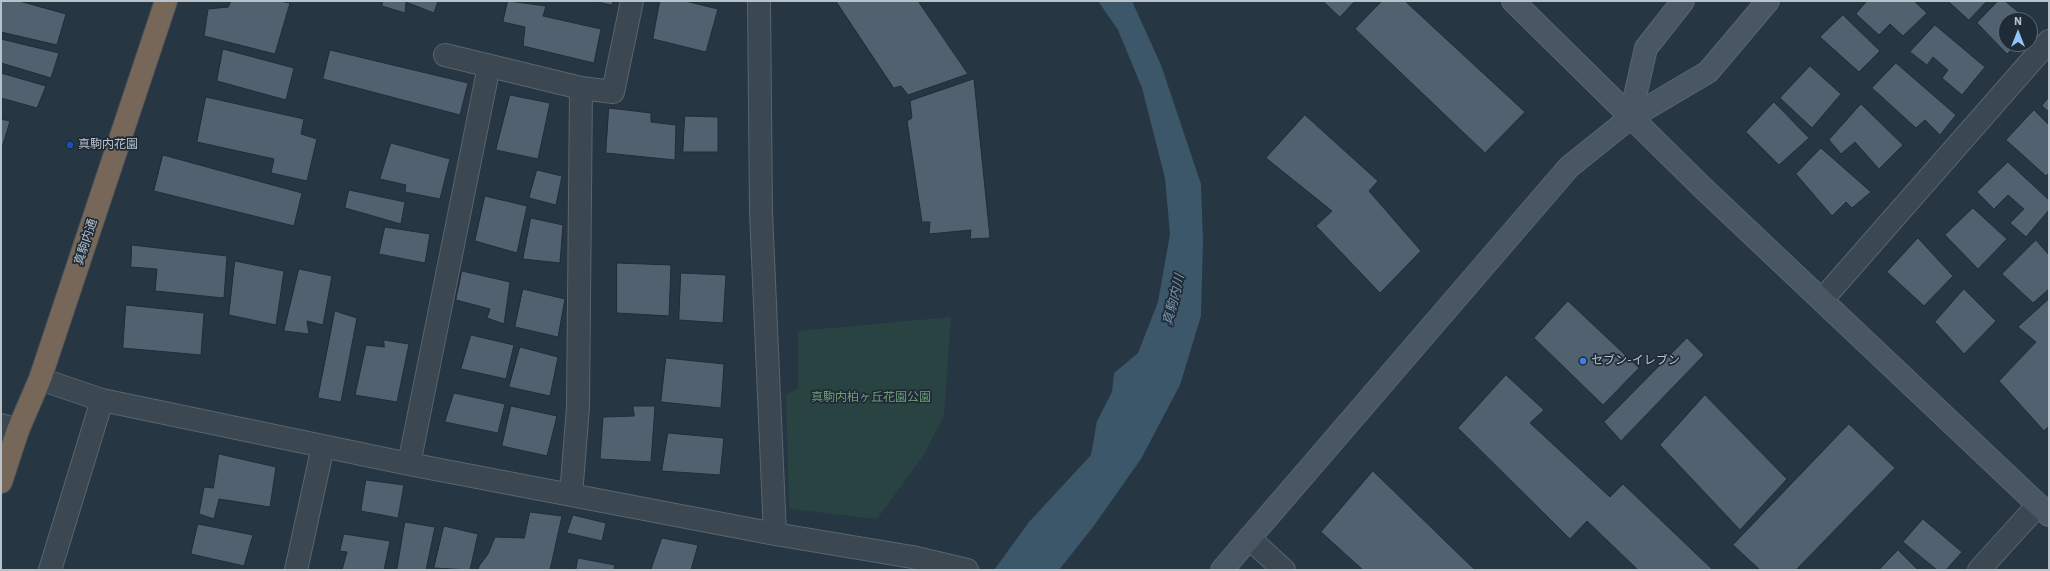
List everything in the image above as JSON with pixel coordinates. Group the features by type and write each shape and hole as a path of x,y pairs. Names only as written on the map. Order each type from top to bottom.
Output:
{"highway":[{"name":"真駒内通","path":"1,482 10,427 40,379 166,1"}],"street":[{"path":"445,55 581,88 613,92 632,1"},
{"path":"759,1 761,212 776,534"},
{"path":"1513,1 1630,118 2044,510 1979,570"},
{"path":"1630,118 1646,48 1683,1"},
{"path":"1222,570 1569,167 1630,118 1708,72 1768,1"},
{"path":"1822,300 2049,41"},
{"path":"409,464 489,66"},
{"path":"571,495 578,407 581,88"},
{"path":"40,379 102,400 409,464 776,534 912,556 967,570"},
{"path":"50,570 102,400"},
{"path":"296,570 323,446"},
{"path":"1249,538 1284,570"}],"green space":[{"name":"真駒内柏ヶ丘花園公園","path":"951,317 944,416 923,456 877,519 789,509 786,394 798,389 798,331"}],"water":[{"name":"真駒内川","path":"1098,1 1132,1 1161,65 1201,184 1203,241 1201,316 1180,385 1141,459 1093,527 1059,570 994,570 1029,522 1091,455 1097,421 1112,392 1114,373 1138,353 1158,302 1170,234 1165,178 1142,88 1118,30"}],"building":[{"path":"1,1 19,1 66,14 57,45 1,32"},
{"path":"231,1 280,1 290,3 275,54 204,36 208,9 228,7"},
{"path":"383,1 438,1 434,13 406,2 405,13 382,6"},
{"path":"508,1 546,6 543,16 601,29 594,63 523,46 525,27 503,22"},
{"path":"594,1 613,1 612,5"},
{"path":"660,1 685,1 718,9 706,52 653,39"},
{"path":"836,1 918,1 968,74 908,95 901,86 894,88"},
{"path":"1323,1 1355,1 1340,17"},
{"path":"1382,1 1405,1 1525,112 1485,153 1355,29"},
{"path":"1867,1 1914,1 1927,13 1903,36 1890,24 1879,35 1856,14"},
{"path":"1948,1 1987,1 1969,20"},
{"path":"1998,1 2005,1 2018,12 1998,12 1998,45 1977,23"},
{"path":"1843,15 1880,51 1859,72 1820,37"},
{"path":"1935,25 1985,67 1962,95 1942,78 1948,70 1933,57 1927,65 1910,52"},
{"path":"1,39 59,53 51,78 1,63"},
{"path":"223,49 294,68 286,100 217,81"},
{"path":"330,50 468,83 460,115 323,79"},
{"path":"1896,63 1956,115 1940,135 1925,120 1916,128 1872,88"},
{"path":"1810,66 1841,94 1812,128 1780,98"},
{"path":"1,73 46,86 37,108 1,98"},
{"path":"974,79 990,238 970,239 971,230 929,234 930,222 922,222 907,121 912,118 910,101"},
{"path":"510,95 550,103 538,159 496,150"},
{"path":"206,97 304,119 301,134 317,139 307,181 271,173 274,159 197,142"},
{"path":"2049,97 2049,112 2042,106"},
{"path":"1774,102 1809,138 1779,165 1746,132"},
{"path":"1861,104 1903,145 1879,169 1855,142 1841,154 1829,140"},
{"path":"609,108 651,113 651,122 676,125 675,160 606,153"},
{"path":"2034,110 2049,125 2049,173 2046,176 2006,140"},
{"path":"1305,115 1378,181 1369,191 1421,251 1380,293 1316,226 1332,211 1266,158"},
{"path":"685,116 718,117 718,152 683,152"},
{"path":"1,119 10,121 1,151"},
{"path":"391,143 450,159 440,199 405,192 406,185 380,179"},
{"path":"1821,148 1871,192 1852,208 1846,202 1832,216 1796,174"},
{"path":"163,155 302,193 294,226 154,191"},
{"path":"2008,162 2049,200 2049,210 2026,237 2010,223 2024,209 2008,195 1994,209 1977,192"},
{"path":"537,170 562,176 556,205 529,198"},
{"path":"349,190 405,202 401,224 345,208"},
{"path":"485,196 527,206 517,253 475,241"},
{"path":"1973,208 2007,239 1978,269 1945,235"},
{"path":"531,218 563,225 560,263 523,259"},
{"path":"385,227 430,234 425,263 379,254"},
{"path":"1918,238 1953,276 1924,306 1887,272"},
{"path":"2036,240 2049,255 2049,289 2033,303 2002,274"},
{"path":"132,245 227,256 224,298 155,291 157,269 131,267"},
{"path":"235,261 284,271 276,325 229,315"},
{"path":"617,263 671,265 669,316 617,313"},
{"path":"299,269 332,276 323,325 307,321 309,334 284,331"},
{"path":"462,271 510,282 504,324 487,318 490,309 456,300"},
{"path":"681,273 726,275 723,323 679,320"},
{"path":"523,289 565,299 558,337 515,327"},
{"path":"1964,289 1996,321 1964,354 1935,322"},
{"path":"2049,299 2049,426 2044,431 1999,381 2036,342 2018,327"},
{"path":"1568,301 1639,368 1603,405 1534,338"},
{"path":"126,305 204,313 201,355 123,348"},
{"path":"335,311 357,318 341,402 318,398"},
{"path":"471,335 514,345 506,379 461,369"},
{"path":"1687,338 1704,355 1621,441 1604,422"},
{"path":"384,340 409,344 397,402 355,395 366,345 384,347"},
{"path":"520,347 558,357 550,396 509,387"},
{"path":"666,358 724,364 721,408 661,402"},
{"path":"1506,375 1544,410 1530,423 1610,497 1623,484 1713,570 1638,570 1587,521 1570,539 1458,428"},
{"path":"454,393 505,404 498,433 445,422"},
{"path":"1705,395 1787,479 1740,530 1660,445"},
{"path":"511,406 557,416 547,456 502,446"},
{"path":"633,406 655,406 651,462 600,459 603,417 634,416"},
{"path":"1849,424 1895,468 1796,570 1760,570 1733,545"},
{"path":"668,433 724,438 720,475 662,471"},
{"path":"219,454 276,467 270,507 219,499 214,519 199,514 204,487 213,488"},
{"path":"1373,471 1475,570 1363,570 1321,532"},
{"path":"366,480 404,485 398,518 361,511"},
{"path":"530,512 562,516 550,570 478,570 479,566 488,554 495,537 524,538"},
{"path":"573,515 606,523 602,541 567,533"},
{"path":"1923,519 1962,552 1946,570 1937,570 1903,542"},
{"path":"405,522 435,527 426,570 397,570"},
{"path":"198,524 253,535 244,566 191,554"},
{"path":"444,526 478,534 470,570 434,568"},
{"path":"344,534 390,541 384,570 342,570 347,552 340,551"},
{"path":"662,538 698,545 691,570 651,570"},
{"path":"1898,550 1918,570 1879,570"},
{"path":"578,558 615,565 614,570 576,570"}],"place":[{"name":"真駒内花園","path":"70,145"},
{"name":"セブン-イレブン","path":"1583,361"}]}
